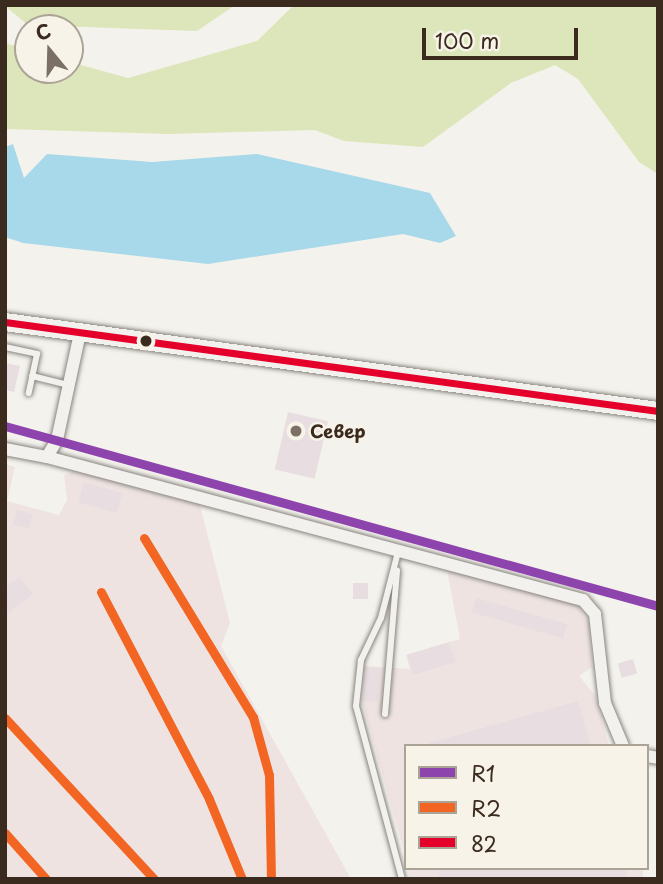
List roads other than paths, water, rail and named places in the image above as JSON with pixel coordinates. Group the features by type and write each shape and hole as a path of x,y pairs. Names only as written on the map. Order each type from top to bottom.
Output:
{"street":[{"path":"5,322 658,411"},
{"path":"47,457 57,440 80,333"},
{"path":"5,449 47,457 589,603 595,614 606,703 622,744"}],"lane":[{"path":"5,347 37,354 29,393"},
{"path":"32,376 68,385"},
{"path":"385,714 398,552"},
{"path":"398,552 382,618 361,660 356,706 402,879"}],"water":[{"path":"13,144 24,178 47,154 152,162 257,154 430,193 456,236 440,243 403,234 208,264 23,243 5,237 5,147"}],"place":[{"name":"Север","path":"296,431"}]}
